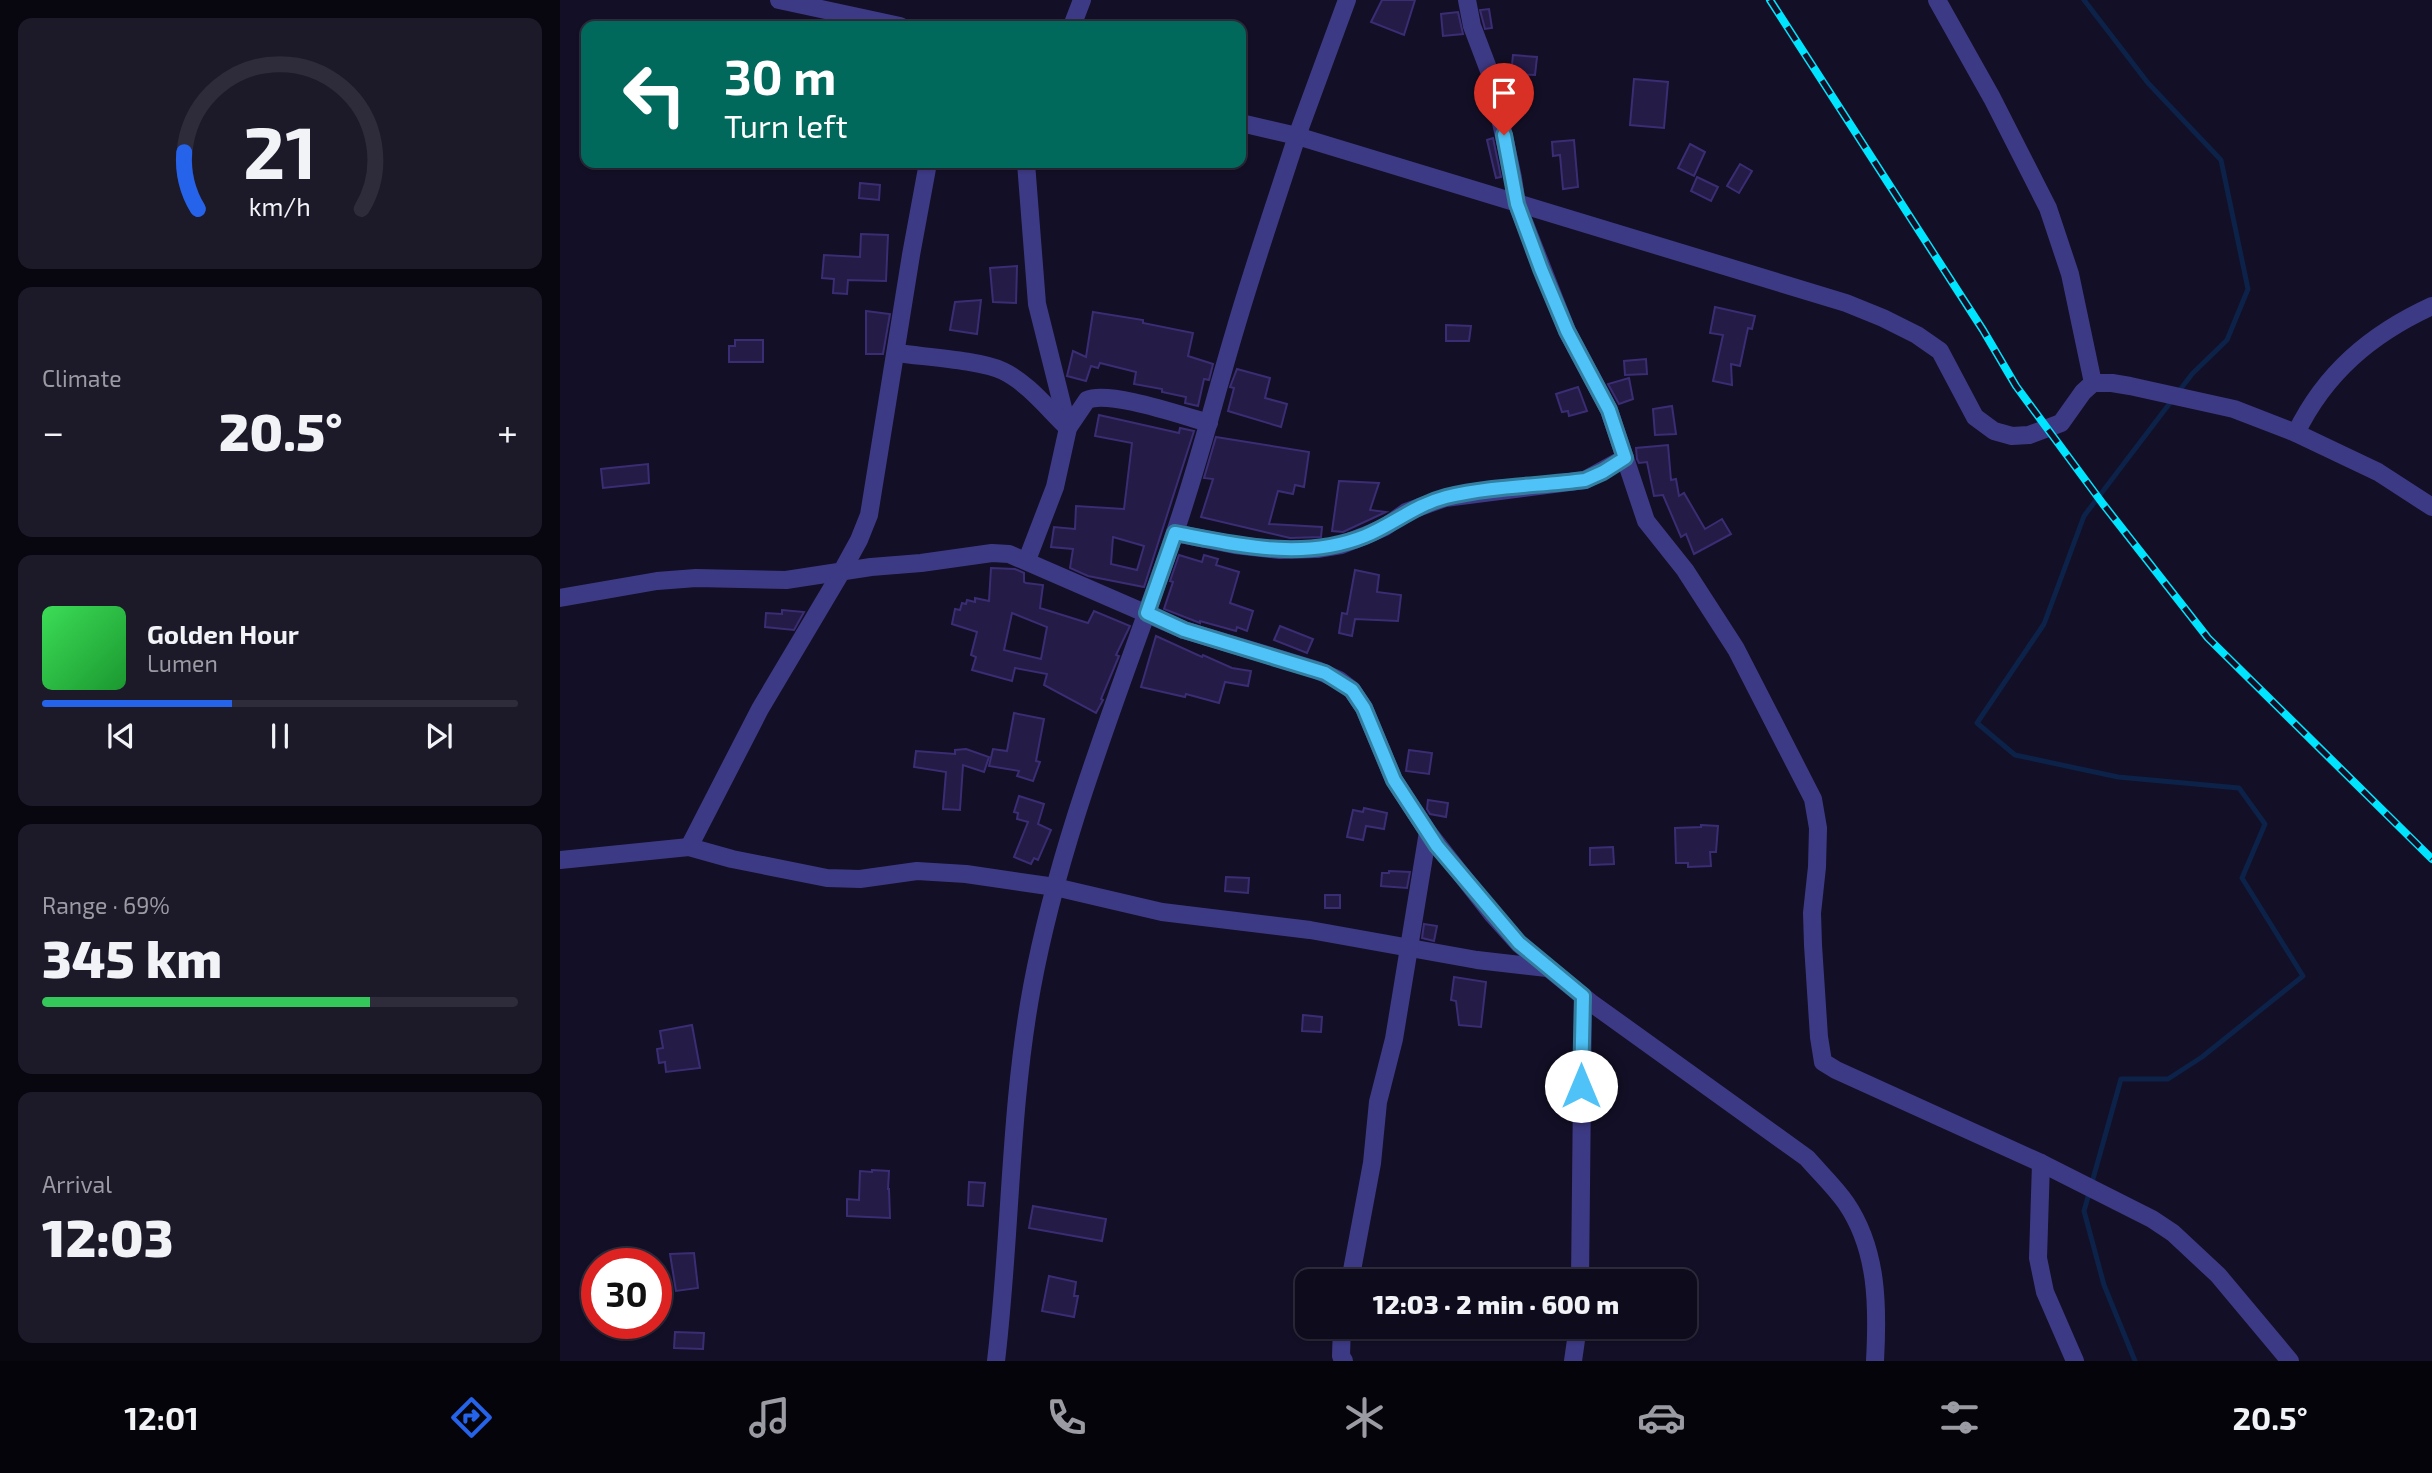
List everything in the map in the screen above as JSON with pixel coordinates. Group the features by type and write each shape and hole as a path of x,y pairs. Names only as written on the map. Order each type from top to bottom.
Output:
{"street":[{"path":"779,0 877,21"},
{"path":"1074,21 1082,0"},
{"path":"996,1361 1015,1111 1032,988 1055,887 1082,793 1175,533 1235,330 1297,136 1347,0"},
{"path":"1467,0 1472,26 1491,76 1517,204 1567,331 1609,410 1646,521 1685,570 1737,649 1813,799 1818,828 1812,913 1813,945 1823,1062 2040,1163 2151,1219 2173,1233 2238,1296 2290,1361"},
{"path":"1937,0 1992,98 2048,208 2070,274 2093,383"},
{"path":"1246,123 1297,136 1846,303 1883,317 1940,351 1975,416 1994,431 2012,436 2029,435 2061,423 2083,392 2093,383 2130,386 2234,410 2296,433 2378,472 2432,507"},
{"path":"689,847 760,709 842,571 869,515 927,168"},
{"path":"1026,168 1037,304 1068,428"},
{"path":"2296,433 2308,408 2325,384 2345,363 2379,335 2432,306"},
{"path":"897,352 1002,370 1018,380 1068,428"},
{"path":"1027,560 1055,487 1068,428 1083,404 1100,397 1134,402 1209,423"},
{"path":"1175,533 1235,545 1280,550 1341,545 1385,527 1406,512 1445,498 1585,480 1625,458"},
{"path":"560,598 657,581 696,578 786,580 871,567 921,564 992,553 1009,554 1184,630 1325,673 1352,690 1364,708 1394,780 1427,832 1492,914 1519,943 1583,996 1807,1158 1837,1191 1860,1229 1870,1259 1877,1320 1875,1361"},
{"path":"1352,1269 1373,1163 1378,1102 1394,1039 1427,832"},
{"path":"560,860 689,847 732,859 827,878 860,879 917,871 940,872 1055,887 1162,912 1310,930 1477,960 1547,968"},
{"path":"1580,1269 1583,996"},
{"path":"2040,1163 2038,1258 2045,1292 2075,1361"},
{"path":"1342,1339 1341,1356 1344,1361"},
{"path":"1573,1361 1576,1339"}],"building":[{"path":"1382,0 1415,0 1404,35 1371,22"},
{"path":"1489,9 1492,28 1485,29 1480,10"},
{"path":"1458,12 1463,34 1443,36 1441,14"},
{"path":"1513,55 1537,57 1535,75 1511,74"},
{"path":"1634,79 1668,82 1664,128 1630,125"},
{"path":"1493,138 1501,177 1496,178 1487,140"},
{"path":"1574,140 1578,187 1563,189 1560,155 1553,156 1552,142"},
{"path":"1690,144 1705,152 1694,176 1678,168"},
{"path":"1740,164 1752,171 1739,193 1727,186"},
{"path":"1697,177 1718,187 1711,201 1691,191"},
{"path":"860,183 880,185 879,200 859,198"},
{"path":"861,234 888,235 886,281 848,280 847,294 833,293 834,279 822,278 824,255 860,257"},
{"path":"1017,266 1016,303 993,302 990,268"},
{"path":"981,300 977,334 950,330 955,302"},
{"path":"1715,307 1755,316 1752,329 1748,328 1740,366 1731,364 1732,385 1713,381 1723,335 1710,333"},
{"path":"866,311 890,314 883,354 866,354"},
{"path":"1093,312 1143,320 1143,323 1193,333 1188,356 1213,364 1209,380 1204,379 1198,406 1185,403 1186,397 1134,384 1136,372 1100,363 1098,368 1091,366 1086,381 1067,376 1073,351 1086,357"},
{"path":"1446,325 1471,326 1469,341 1446,341"},
{"path":"735,340 763,340 763,362 729,362 729,346 735,346"},
{"path":"1646,359 1647,374 1625,375 1624,361"},
{"path":"1237,369 1270,378 1265,398 1287,404 1281,427 1228,411 1234,388 1230,387"},
{"path":"1629,378 1633,399 1619,404 1608,384"},
{"path":"1578,387 1587,411 1569,416 1568,411 1562,412 1556,394"},
{"path":"1672,406 1676,434 1655,435 1653,409"},
{"path":"1099,415 1179,433 1180,428 1194,431 1144,587 1088,576 1070,568 1073,549 1051,547 1054,527 1075,529 1076,506 1124,509 1132,443 1095,436","holes":["1113,537 1144,546 1137,570 1111,564"]},
{"path":"1216,437 1309,452 1304,487 1295,485 1293,494 1278,491 1269,524 1322,527 1321,537 1290,538 1201,517 1213,479 1204,478"},
{"path":"1668,445 1671,480 1676,479 1679,496 1684,493 1705,529 1722,519 1731,534 1694,554 1686,534 1681,537 1663,495 1654,496 1647,462 1639,463 1637,459 1636,448"},
{"path":"648,464 649,483 603,488 601,469"},
{"path":"1339,481 1379,483 1370,510 1386,512 1343,532 1332,531"},
{"path":"1179,555 1202,562 1204,555 1218,559 1216,565 1239,572 1230,603 1253,611 1247,631 1237,627 1236,631 1200,623 1164,609"},
{"path":"991,568 1015,569 1024,573 1024,582 1043,585 1040,608 1088,623 1094,611 1130,626 1116,655 1119,656 1096,713 1044,685 1047,674 1015,668 1012,681 972,670 976,657 971,655 977,632 952,624 955,609 960,610 962,603 966,604 967,600 975,602 975,598 989,601","holes":["1012,613 1047,627 1041,659 1004,650"]},
{"path":"1355,570 1379,575 1377,592 1401,595 1398,621 1355,619 1352,636 1339,633 1342,613 1347,614"},
{"path":"782,610 804,612 794,630 765,627 766,613 782,614"},
{"path":"1280,626 1313,639 1307,653 1274,640"},
{"path":"1156,636 1202,657 1203,655 1232,668 1251,671 1248,686 1225,682 1219,703 1186,694 1185,697 1141,687"},
{"path":"1014,713 1044,719 1036,761 1040,762 1033,781 1017,776 1019,771 989,766 993,749 1007,751"},
{"path":"966,749 989,757 984,772 963,765 960,810 943,809 946,772 914,767 916,751 955,754 955,750"},
{"path":"1409,750 1432,753 1429,774 1406,771"},
{"path":"1019,796 1044,804 1038,824 1051,830 1038,860 1034,858 1031,864 1014,857 1028,822 1017,819 1018,813 1014,812"},
{"path":"1428,800 1448,803 1446,817 1430,814 1427,809"},
{"path":"1364,808 1387,813 1384,829 1366,826 1363,840 1347,837 1353,810 1363,812"},
{"path":"1718,826 1716,852 1710,852 1711,866 1688,867 1688,863 1676,863 1675,828"},
{"path":"1613,847 1614,864 1590,865 1590,848"},
{"path":"1410,872 1407,888 1381,886 1382,873"},
{"path":"1226,877 1249,878 1248,893 1225,891"},
{"path":"1325,895 1340,895 1340,908 1325,908"},
{"path":"1424,924 1437,926 1434,941 1422,938"},
{"path":"1454,977 1486,982 1481,1027 1459,1025 1456,1001 1451,1000"},
{"path":"1303,1015 1322,1017 1321,1032 1302,1031"},
{"path":"692,1025 700,1068 666,1072 665,1062 659,1063 657,1049 663,1048 660,1031"},
{"path":"860,1171 889,1171 890,1218 847,1216 847,1199 859,1200"},
{"path":"969,1182 985,1183 983,1206 968,1205"},
{"path":"1033,1206 1106,1219 1102,1241 1029,1228"},
{"path":"694,1253 698,1288 676,1291 672,1254"},
{"path":"1049,1276 1076,1282 1074,1296 1078,1296 1074,1317 1042,1311"},
{"path":"675,1332 704,1333 703,1349 674,1348"}],"waterway":[{"path":"2084,0 2148,83 2221,160 2248,289 2227,340 2192,374 2084,516 2044,624 1977,723 2015,755 2118,777 2239,788 2265,824 2242,878 2303,976 2202,1057 2168,1079 2121,1079 2084,1211 2104,1285 2135,1361"}],"railway":[{"path":"1770,0 1983,330 2016,386 2103,504 2208,638 2432,859"}],"route":[{"path":"1504,135 1517,204 1541,269 1567,331 1609,410 1625,458 1585,480 1465,493 1424,504 1364,536 1341,545 1317,549 1280,550 1235,545 1175,533 1147,613 1184,630 1325,673 1352,690 1364,708 1394,780 1437,846 1519,943 1583,996 1581,1086"}]}
